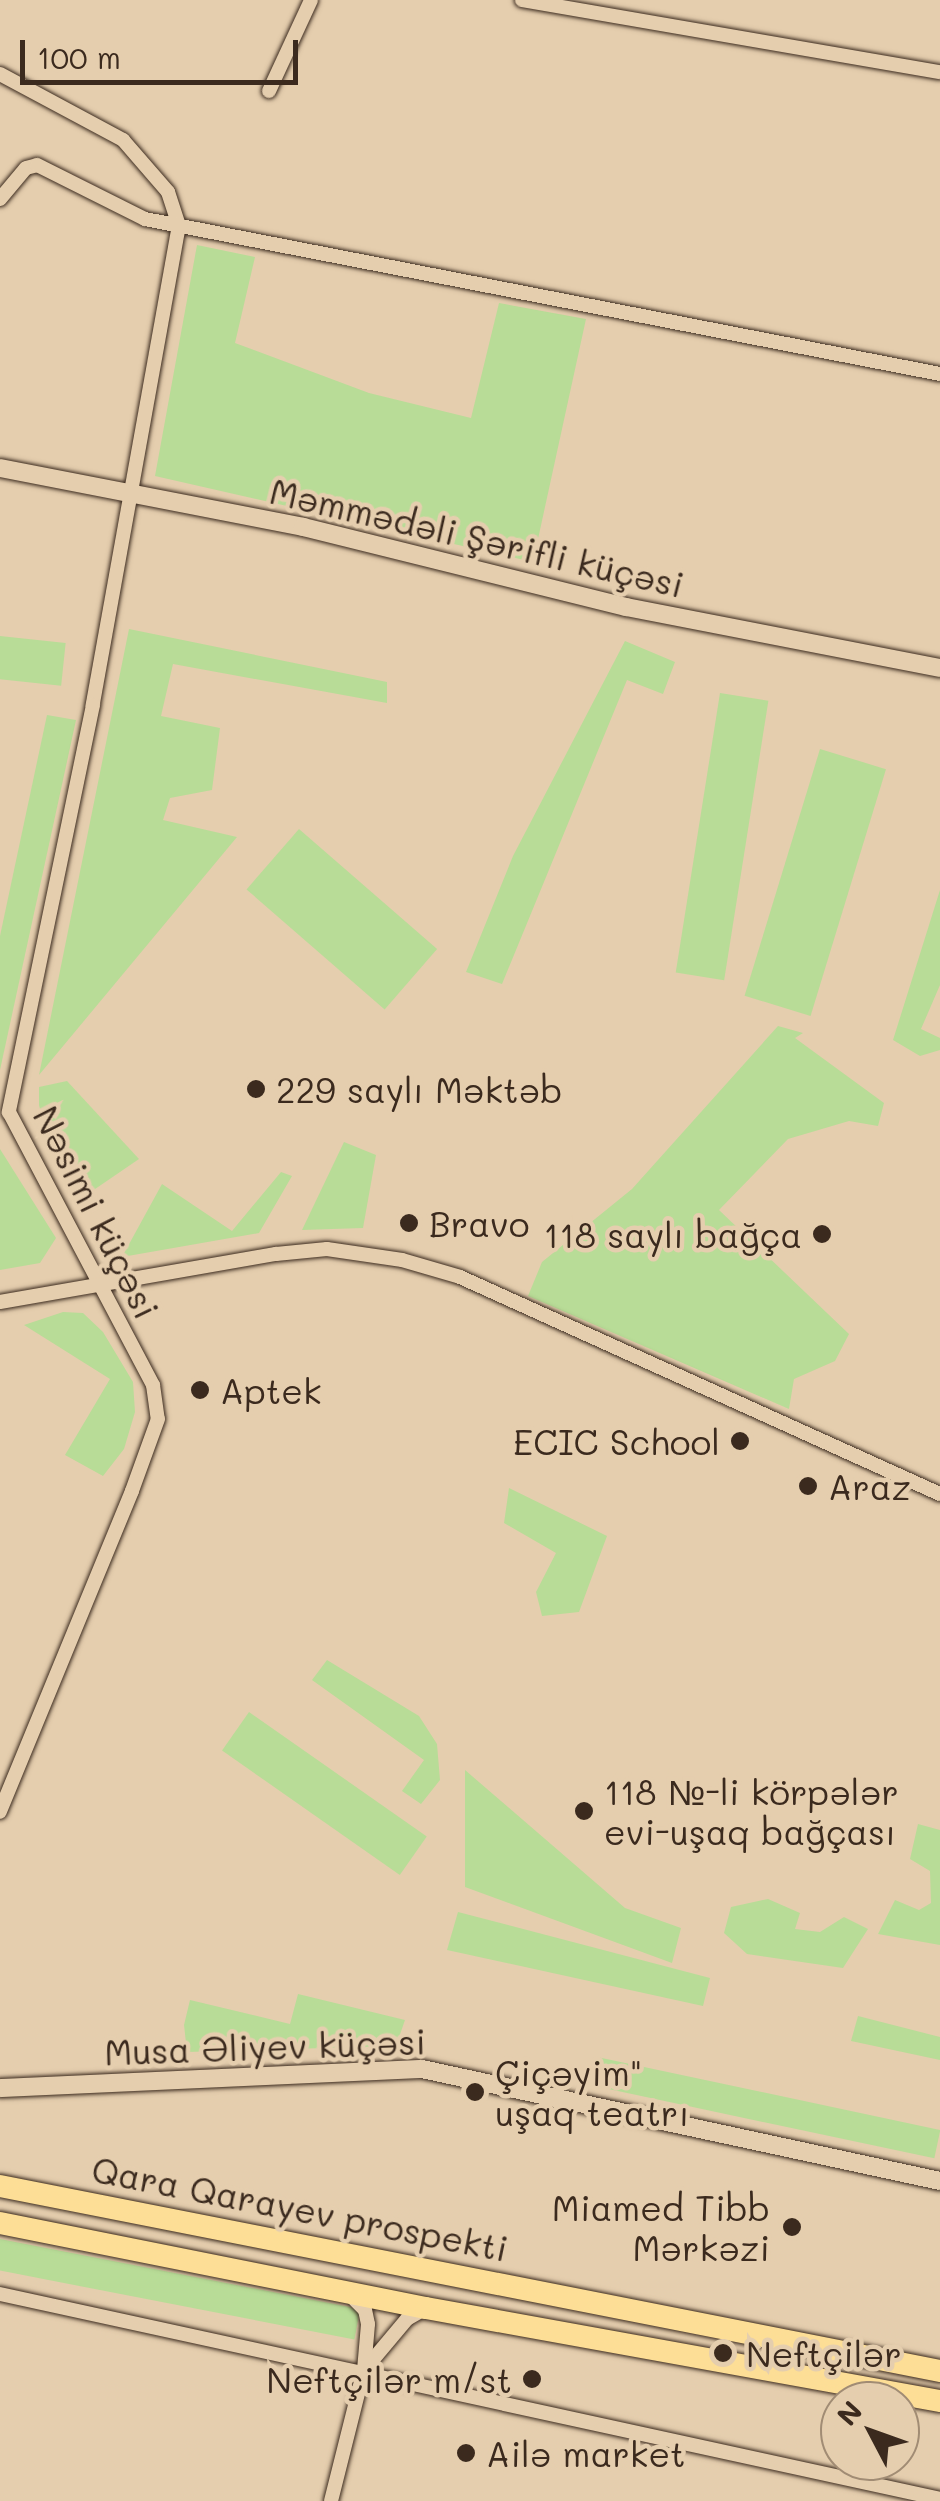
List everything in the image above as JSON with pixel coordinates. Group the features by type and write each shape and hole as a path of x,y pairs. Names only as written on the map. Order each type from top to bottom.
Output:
{"main road":[{"name":"Qara Qarayev prospekti","path":"0,2186 940,2372"},
{"name":"Qara Qarayev prospekti","path":"0,2223 426,2308 940,2401"}],"street":[{"path":"269,91 311,0"},
{"path":"522,0 940,72"},
{"path":"0,74 123,140 168,192 179,226"},
{"path":"0,199 26,168 37,164 145,219 940,374"},
{"name":"Nəsimi küçəsi","path":"0,1812 158,1419 154,1386 9,1112 93,705 179,226"},
{"name":"Məmmədəli Şərifli küçəsi","path":"0,468 304,528 626,607 940,668"},
{"path":"0,1302 327,1249 430,1267 940,1494"},
{"name":"Musa Əliyev küçəsi","path":"0,2088 422,2069 940,2182"},
{"path":"330,2501 364,2370 365,2310 343,2292"},
{"path":"0,2294 364,2370 940,2500"},
{"path":"364,2370 407,2319 426,2308"}],"green space":[{"path":"197,245 255,257 235,343 369,393 471,418 499,303 586,319 533,562 155,476"},
{"path":"129,629 387,682 387,703 173,664 161,716 220,728 212,790 170,798 163,820 237,837 39,1075"},
{"path":"0,636 66,643 61,686 0,679"},
{"path":"625,641 675,662 663,694 627,680 502,984 466,972 513,856"},
{"path":"720,693 768,701 724,980 676,973"},
{"path":"47,715 76,720 0,1070 0,936"},
{"path":"820,749 886,769 811,1016 745,996"},
{"path":"299,829 437,949 385,1009 247,889"},
{"path":"940,890 940,985 921,1029 940,1038 940,1050 920,1056 893,1040"},
{"path":"778,1026 803,1033 795,1038 884,1103 878,1126 849,1121 788,1139 719,1210 849,1334 835,1361 794,1379 789,1409 528,1296 542,1262 632,1189"},
{"path":"67,1081 139,1159 79,1200 46,1133 39,1105 39,1087"},
{"path":"344,1142 376,1155 363,1228 302,1230"},
{"path":"0,1149 56,1238 40,1263 0,1270"},
{"path":"281,1172 292,1176 259,1233 122,1257 162,1184 232,1231"},
{"path":"63,1312 83,1313 103,1332 133,1382 135,1412 124,1449 103,1476 65,1455 110,1379 24,1325"},
{"path":"509,1488 607,1536 579,1612 542,1616 536,1592 556,1553 504,1523"},
{"path":"327,1660 419,1716 437,1744 440,1780 421,1804 402,1791 424,1760 312,1680"},
{"path":"249,1712 427,1836 400,1875 222,1751"},
{"path":"465,1770 625,1908 681,1928 672,1963 465,1887"},
{"path":"918,1824 940,1830 940,1945 878,1934 895,1900 919,1910 931,1903 930,1871 910,1859"},
{"path":"768,1899 800,1913 795,1929 820,1932 844,1917 868,1929 843,1968 747,1954 724,1933 731,1907"},
{"path":"458,1912 710,1978 703,2006 447,1950"},
{"path":"298,1994 405,2020 396,2046 187,2052 184,2025 190,2000 290,2024"},
{"path":"858,2016 940,2037 940,2060 851,2041"},
{"path":"597,2057 940,2130 934,2158 591,2085"},
{"path":"0,2239 360,2309 354,2339 0,2271"}],"place":[{"name":"229 saylı Məktəb","path":"256,1089"},
{"name":"Bravo","path":"409,1223"},
{"name":"118 saylı bağça","path":"822,1234"},
{"name":"Aptek","path":"200,1390"},
{"name":"ECIC School","path":"740,1441"},
{"name":"Araz","path":"808,1486"},
{"name":"118 №-li körpələr evi-uşaq bağçası","path":"584,1811"},
{"name":"Çiçəyim\" uşaq teatrı","path":"475,2092"},
{"name":"Miamed Tibb Mərkəzi","path":"792,2227"},
{"name":"Neftçilər","path":"723,2353"},
{"name":"Neftçilər m/st","path":"532,2379"},
{"name":"Ailə market","path":"466,2453"}]}
